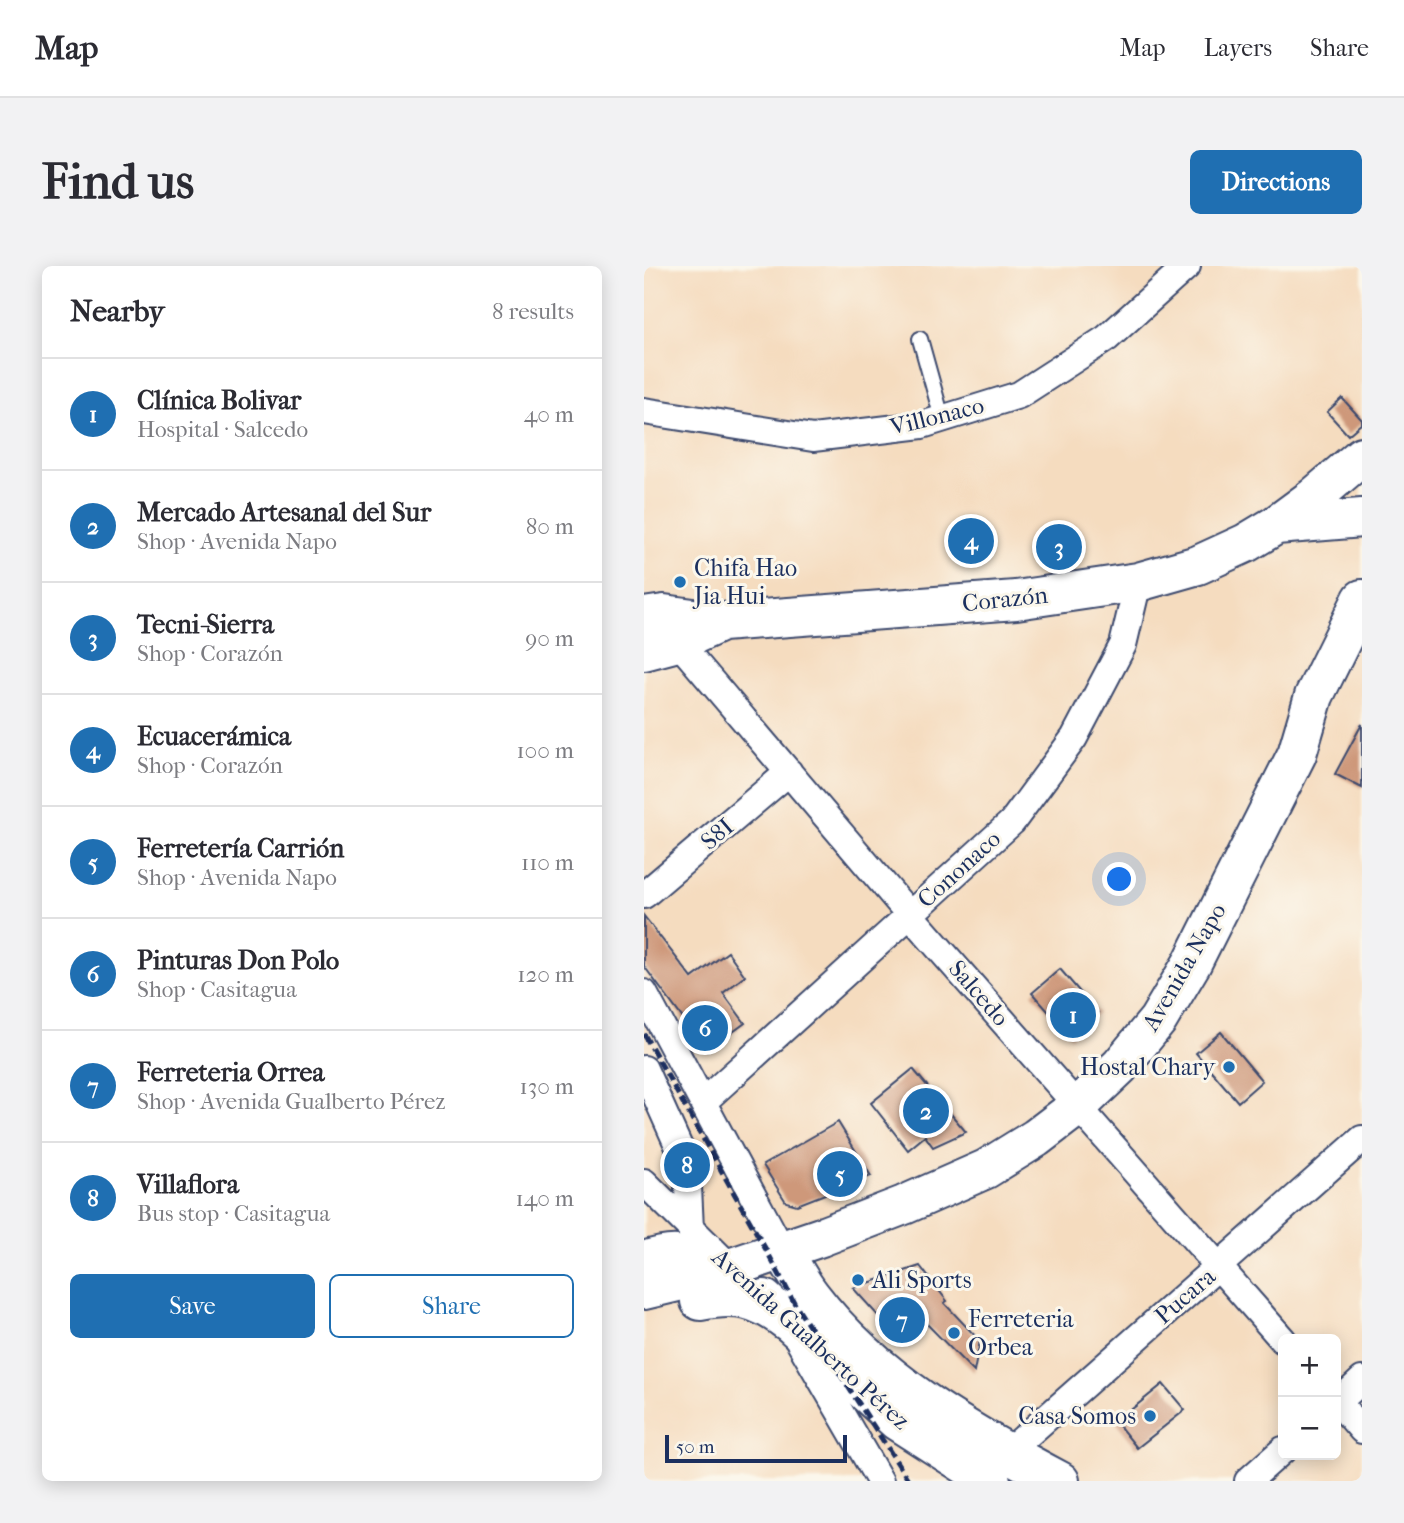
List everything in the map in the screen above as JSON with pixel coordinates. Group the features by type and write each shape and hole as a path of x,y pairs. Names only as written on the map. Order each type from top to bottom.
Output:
{"main road":[{"name":"Corazón","path":"644,617 664,614 722,622 1016,600 1138,582 1216,558 1276,525 1362,456"},
{"name":"Corazón","path":"1276,525 1362,518"},
{"name":"Avenida Napo","path":"644,1318 782,1250 892,1210 986,1169 1036,1138 1078,1105 1120,1066 1158,1020 1192,963 1297,754 1314,696 1362,599"},
{"name":"Corazón","path":"661,646 722,622"},
{"name":"Avenida Napo","path":"1297,754 1334,707 1362,659"},
{"name":"Avenida Gualberto Pérez","path":"782,1250 811,1295 851,1341 999,1467"},
{"path":"651,1279 715,1281"},
{"name":"Avenida Gualberto Pérez","path":"715,1281 723,1297 746,1298 768,1306 897,1421 999,1467 1060,1481"}],"street":[{"name":"Villonaco","path":"644,411 813,438 922,425 1019,395 1107,338 1187,266"},
{"name":"Cononaco","path":"703,1102 1012,822 1074,738 1124,645 1138,582"},
{"name":"Salcedo","path":"661,646 789,772 909,914 1278,1334"},
{"name":"S8I","path":"644,895 789,772"},
{"path":"644,993 782,1250"},
{"path":"644,1069 687,1165 690,1229"},
{"name":"Pucara","path":"999,1467 1218,1266 1362,1139"},
{"name":"Avenida Gualberto Pérez","path":"644,1182 690,1229 715,1281"},
{"path":"787,1321 880,1481"},
{"path":"1341,1398 1362,1380"},
{"path":"1341,1407 1362,1430"},
{"path":"1248,1481 1278,1454"}],"lane":[{"path":"920,339 942,418"}],"building":[{"path":"1342,398 1362,420 1348,435 1327,412"},
{"path":"1362,724 1362,788 1335,774"},
{"path":"644,916 692,978 728,952 745,976 723,993 745,1023 707,1051 644,966"},
{"path":"1060,969 1098,1013 1071,1037 1032,993"},
{"name":"Hostal Chary","path":"1221,1032 1262,1081 1238,1102 1196,1053"},
{"path":"913,1069 966,1132 933,1147 925,1136 908,1150 871,1103"},
{"path":"838,1122 871,1176 797,1205 786,1202 763,1165"},
{"path":"920,1266 947,1301 944,1303 980,1341 974,1372 923,1320 899,1339 853,1288"},
{"name":"Casa Somos","path":"1163,1384 1185,1410 1137,1448 1116,1422"}],"railway":[{"path":"644,1034 796,1306 909,1481"}],"place":[{"name":"Ecuacerámica","path":"971,541"},
{"name":"Tecni-Sierra","path":"1059,547"},
{"name":"Chifa Hao Jia Hui","path":"680,582"},
{"name":"Clínica Bolivar","path":"1073,1015"},
{"name":"Pinturas Don Polo","path":"705,1028"},
{"name":"Hostal Chary","path":"1229,1067"},
{"name":"Mercado Artesanal del Sur","path":"926,1111"},
{"name":"Villaflora","path":"687,1165"},
{"name":"Ferretería Carrión","path":"840,1174"},
{"name":"Ali Sports","path":"858,1280"},
{"name":"Ferreteria Orrea","path":"902,1320"},
{"name":"Ferreteria Orbea","path":"954,1333"},
{"name":"Casa Somos","path":"1150,1416"}]}
